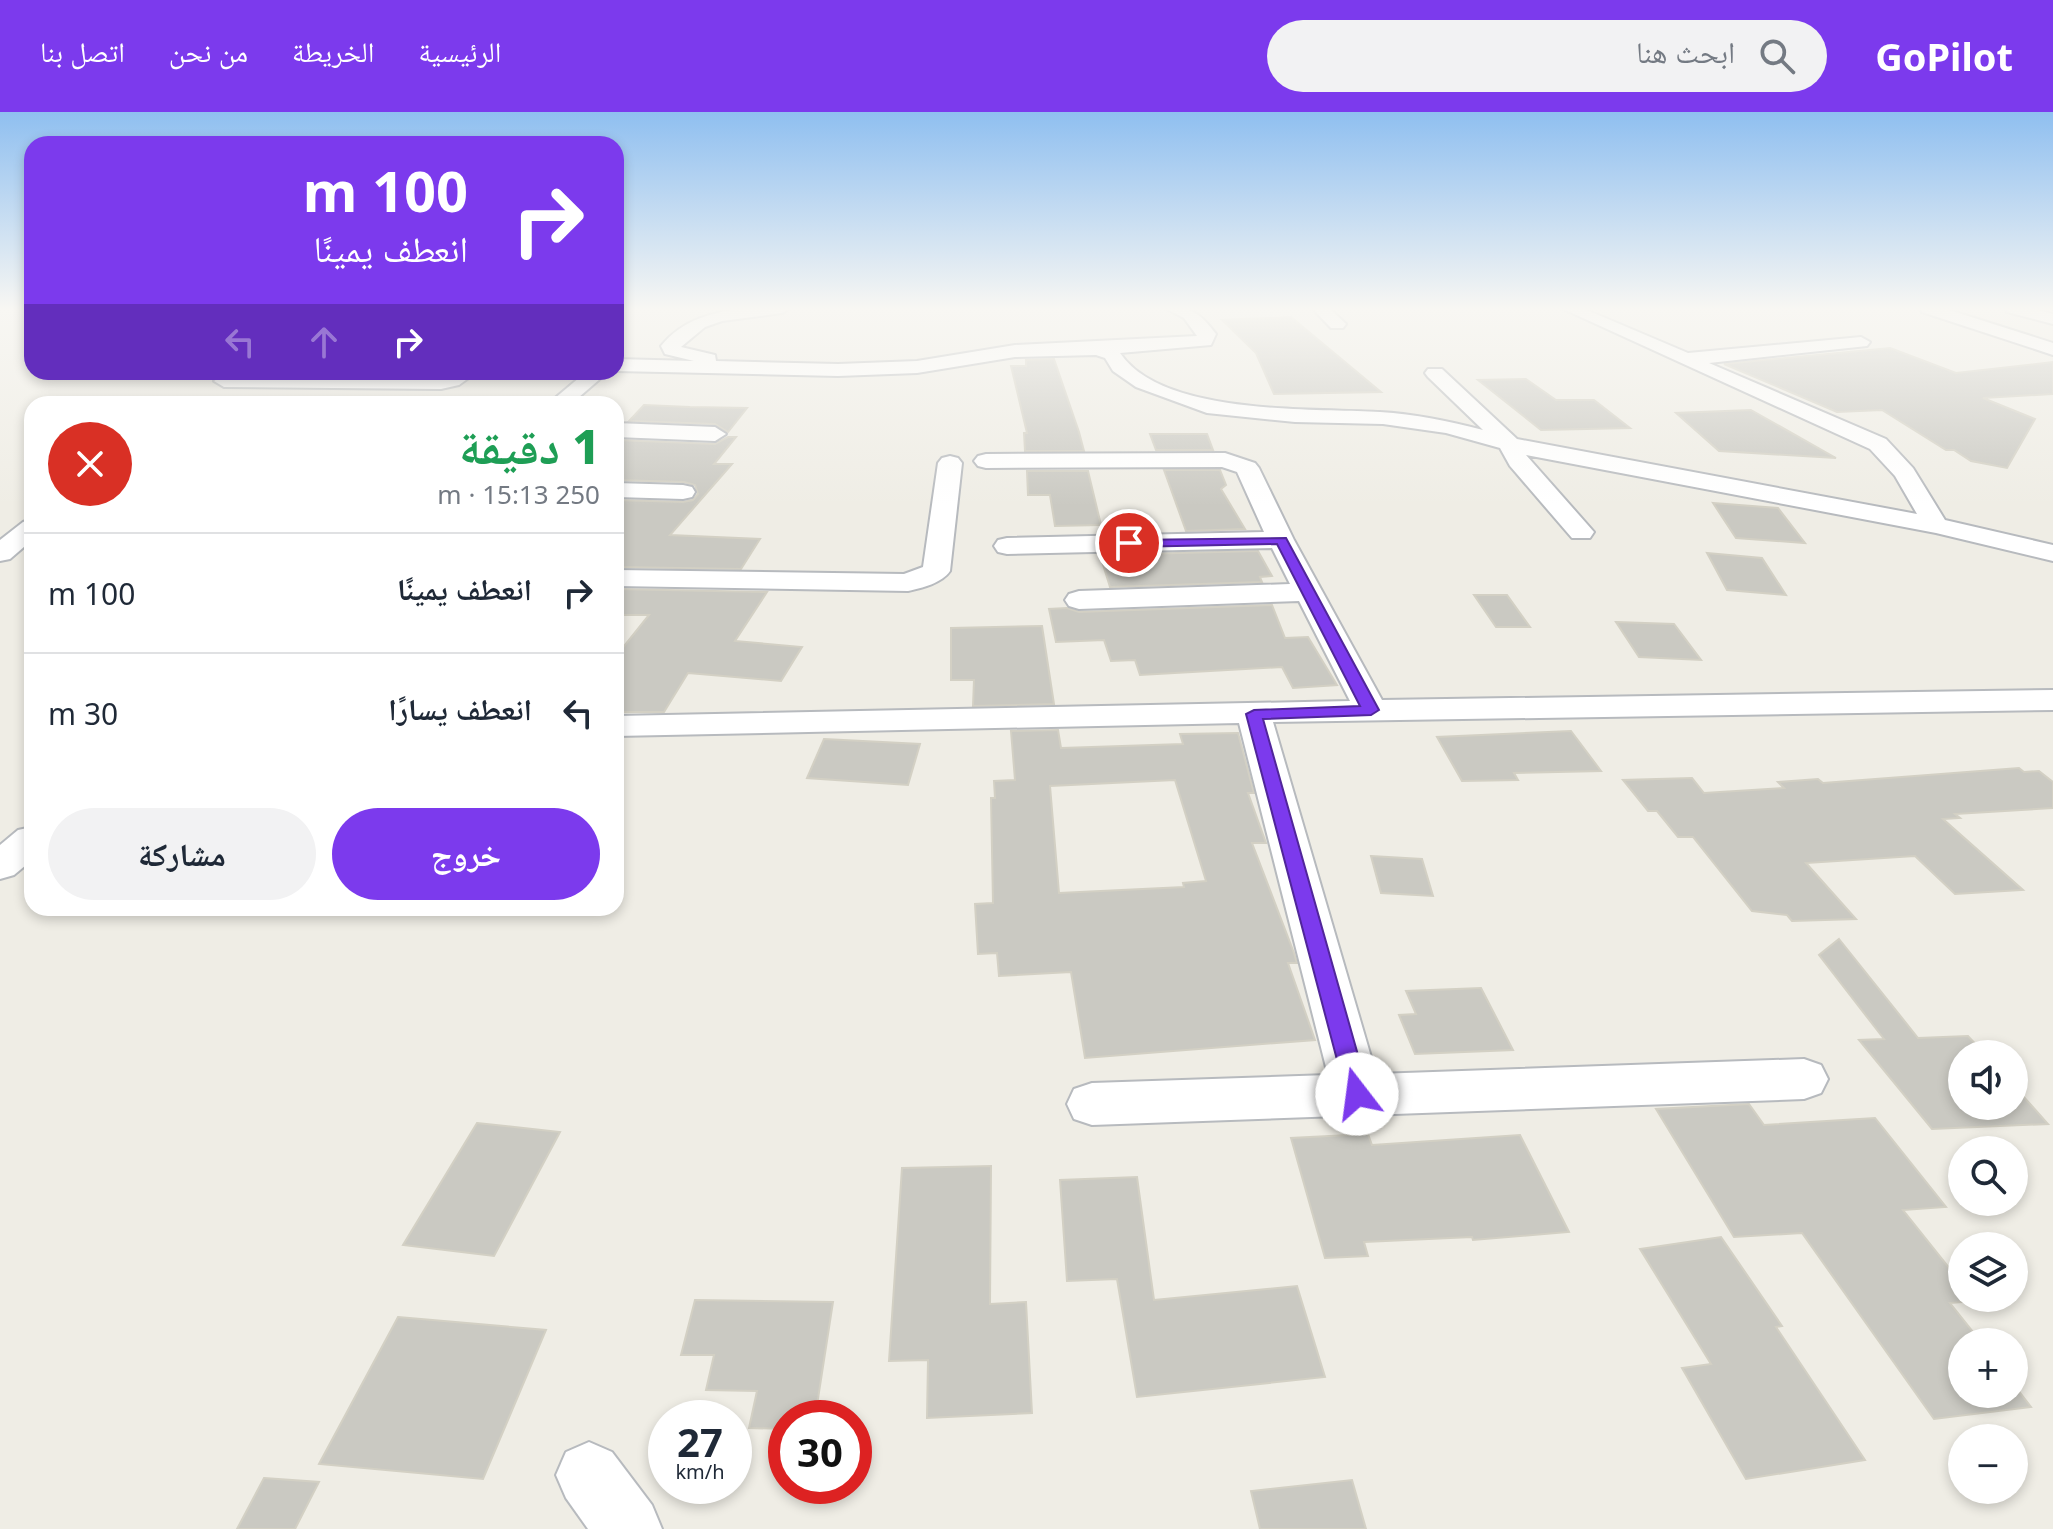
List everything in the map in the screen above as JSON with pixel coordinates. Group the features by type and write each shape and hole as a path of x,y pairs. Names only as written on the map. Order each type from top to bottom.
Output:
{"street":[{"path":"1130,374 1143,383 1207,407 1295,416 1401,420 1447,427 1589,461 1936,525 2053,553"},
{"path":"1436,374 1509,443 1518,461 1581,532"},
{"path":"1719,374 1878,444 1905,473 1936,525"},
{"path":"224,381 441,383 454,380"},
{"path":"568,396 588,380"},
{"path":"624,430 715,434"},
{"path":"986,461 1225,460 1247,468 1281,540 1371,710"},
{"path":"624,578 908,583 924,579 936,571 950,463"},
{"path":"624,490 683,492"},
{"path":"0,553 24,534"},
{"path":"1007,546 1281,540"},
{"path":"1079,600 1308,592"},
{"path":"624,726 871,718 2053,700"},
{"path":"1254,714 1357,1094"},
{"path":"0,866 24,846"},
{"path":"1092,1104 1804,1079"},
{"path":"589,1475 628,1529"}],"building":[{"path":"1013,374 1059,374 1084,451 1025,451 1024,433 1027,433"},
{"path":"1265,374 1360,374 1381,392 1274,394"},
{"path":"1748,374 2053,374 2053,394 1983,398 2035,419 2007,468 1971,461 1954,450 1946,450 1882,410 1837,412"},
{"path":"1526,379 1556,400 1594,400 1630,428 1541,430 1478,380"},
{"path":"644,405 747,408 728,432 715,424 629,421"},
{"path":"1751,410 1836,458 1719,451 1676,413"},
{"path":"1150,434 1207,434 1213,450 1156,450"},
{"path":"728,437 736,437 714,464 732,464 670,535 760,539 741,569 624,567 624,500 683,502 693,500 698,494 695,485 684,482 624,480 624,440 715,444"},
{"path":"1164,470 1220,470 1226,485 1221,489 1245,529 1186,531"},
{"path":"1027,471 1088,471 1101,525 1055,526 1050,495 1028,495"},
{"path":"1713,503 1778,508 1805,543 1736,538"},
{"path":"1258,551 1272,576 1260,577 1262,582 1110,587 1100,555"},
{"path":"1707,553 1762,558 1786,595 1727,590"},
{"path":"624,589 767,592 735,641 802,647 781,681 688,673 664,712 624,712 624,646 649,615 624,615"},
{"path":"1474,595 1507,595 1530,627 1496,627"},
{"path":"1272,605 1285,638 1308,637 1337,685 1293,688 1282,667 1140,675 1135,660 1111,661 1104,640 1056,642 1049,609 1067,608 1079,612"},
{"path":"1616,622 1674,624 1701,660 1639,657"},
{"path":"1042,626 1054,704 973,706 974,680 951,680 951,628"},
{"path":"1058,730 1061,748 1183,744 1180,734 1238,733 1254,793 1248,793 1266,843 1252,843 1294,953 1297,963 1288,963 1315,1040 1085,1058 1071,972 999,976 997,953 978,954 975,904 993,903 991,798 995,798 994,781 1015,780 1011,731","holes":["1175,780 1206,881 1183,883 1184,887 1059,893 1050,786"]},
{"path":"1571,731 1601,771 1514,773 1518,780 1462,781 1437,737"},
{"path":"824,739 920,744 908,785 807,778"},
{"path":"2019,768 2024,772 2039,771 2053,782 2053,808 1955,814 1960,818 1943,819 2023,890 1955,894 1915,856 1806,863 1856,919 1792,921 1787,915 1752,911 1693,837 1678,837 1657,811 1648,811 1623,780 1692,778 1704,793 1784,788 1778,782 1818,779 1823,783"},
{"path":"1371,856 1422,859 1433,896 1381,893"},
{"path":"1839,939 1918,1038 1968,1036 1972,1040 1948,1040 1948,1120 2028,1120 2028,1102 2048,1124 1932,1129 1859,1040 1884,1039 1819,955"},
{"path":"1481,988 1513,1050 1415,1054 1399,1015 1416,1014 1406,991"},
{"path":"1749,1104 1764,1125 1875,1118 1946,1207 1903,1210 1948,1266 1948,1312 1957,1312 1970,1328 1948,1328 1948,1408 2023,1408 1934,1419 1802,1233 1734,1237 1656,1109"},
{"path":"477,1123 560,1132 494,1256 403,1245"},
{"path":"1368,1134 1372,1145 1520,1135 1569,1232 1473,1240 1472,1237 1364,1242 1368,1256 1325,1258 1291,1138"},
{"path":"991,1166 990,1304 1026,1302 1032,1413 927,1418 928,1360 889,1361 902,1168"},
{"path":"1137,1177 1154,1300 1297,1286 1325,1377 1137,1397 1117,1279 1067,1281 1060,1180"},
{"path":"1721,1237 1782,1326 1776,1327 1865,1460 1746,1479 1682,1368 1711,1364 1640,1249"},
{"path":"695,1300 833,1302 818,1400 768,1400 768,1429 752,1428 757,1391 706,1390 714,1355 681,1355"},
{"path":"398,1317 546,1330 483,1479 319,1464"},
{"path":"264,1478 319,1482 295,1529 237,1529"},
{"path":"1352,1480 1366,1529 1260,1529 1251,1491"}],"route":[{"path":"1129,543 1281,540 1371,710 1254,714 1357,1094"}]}
